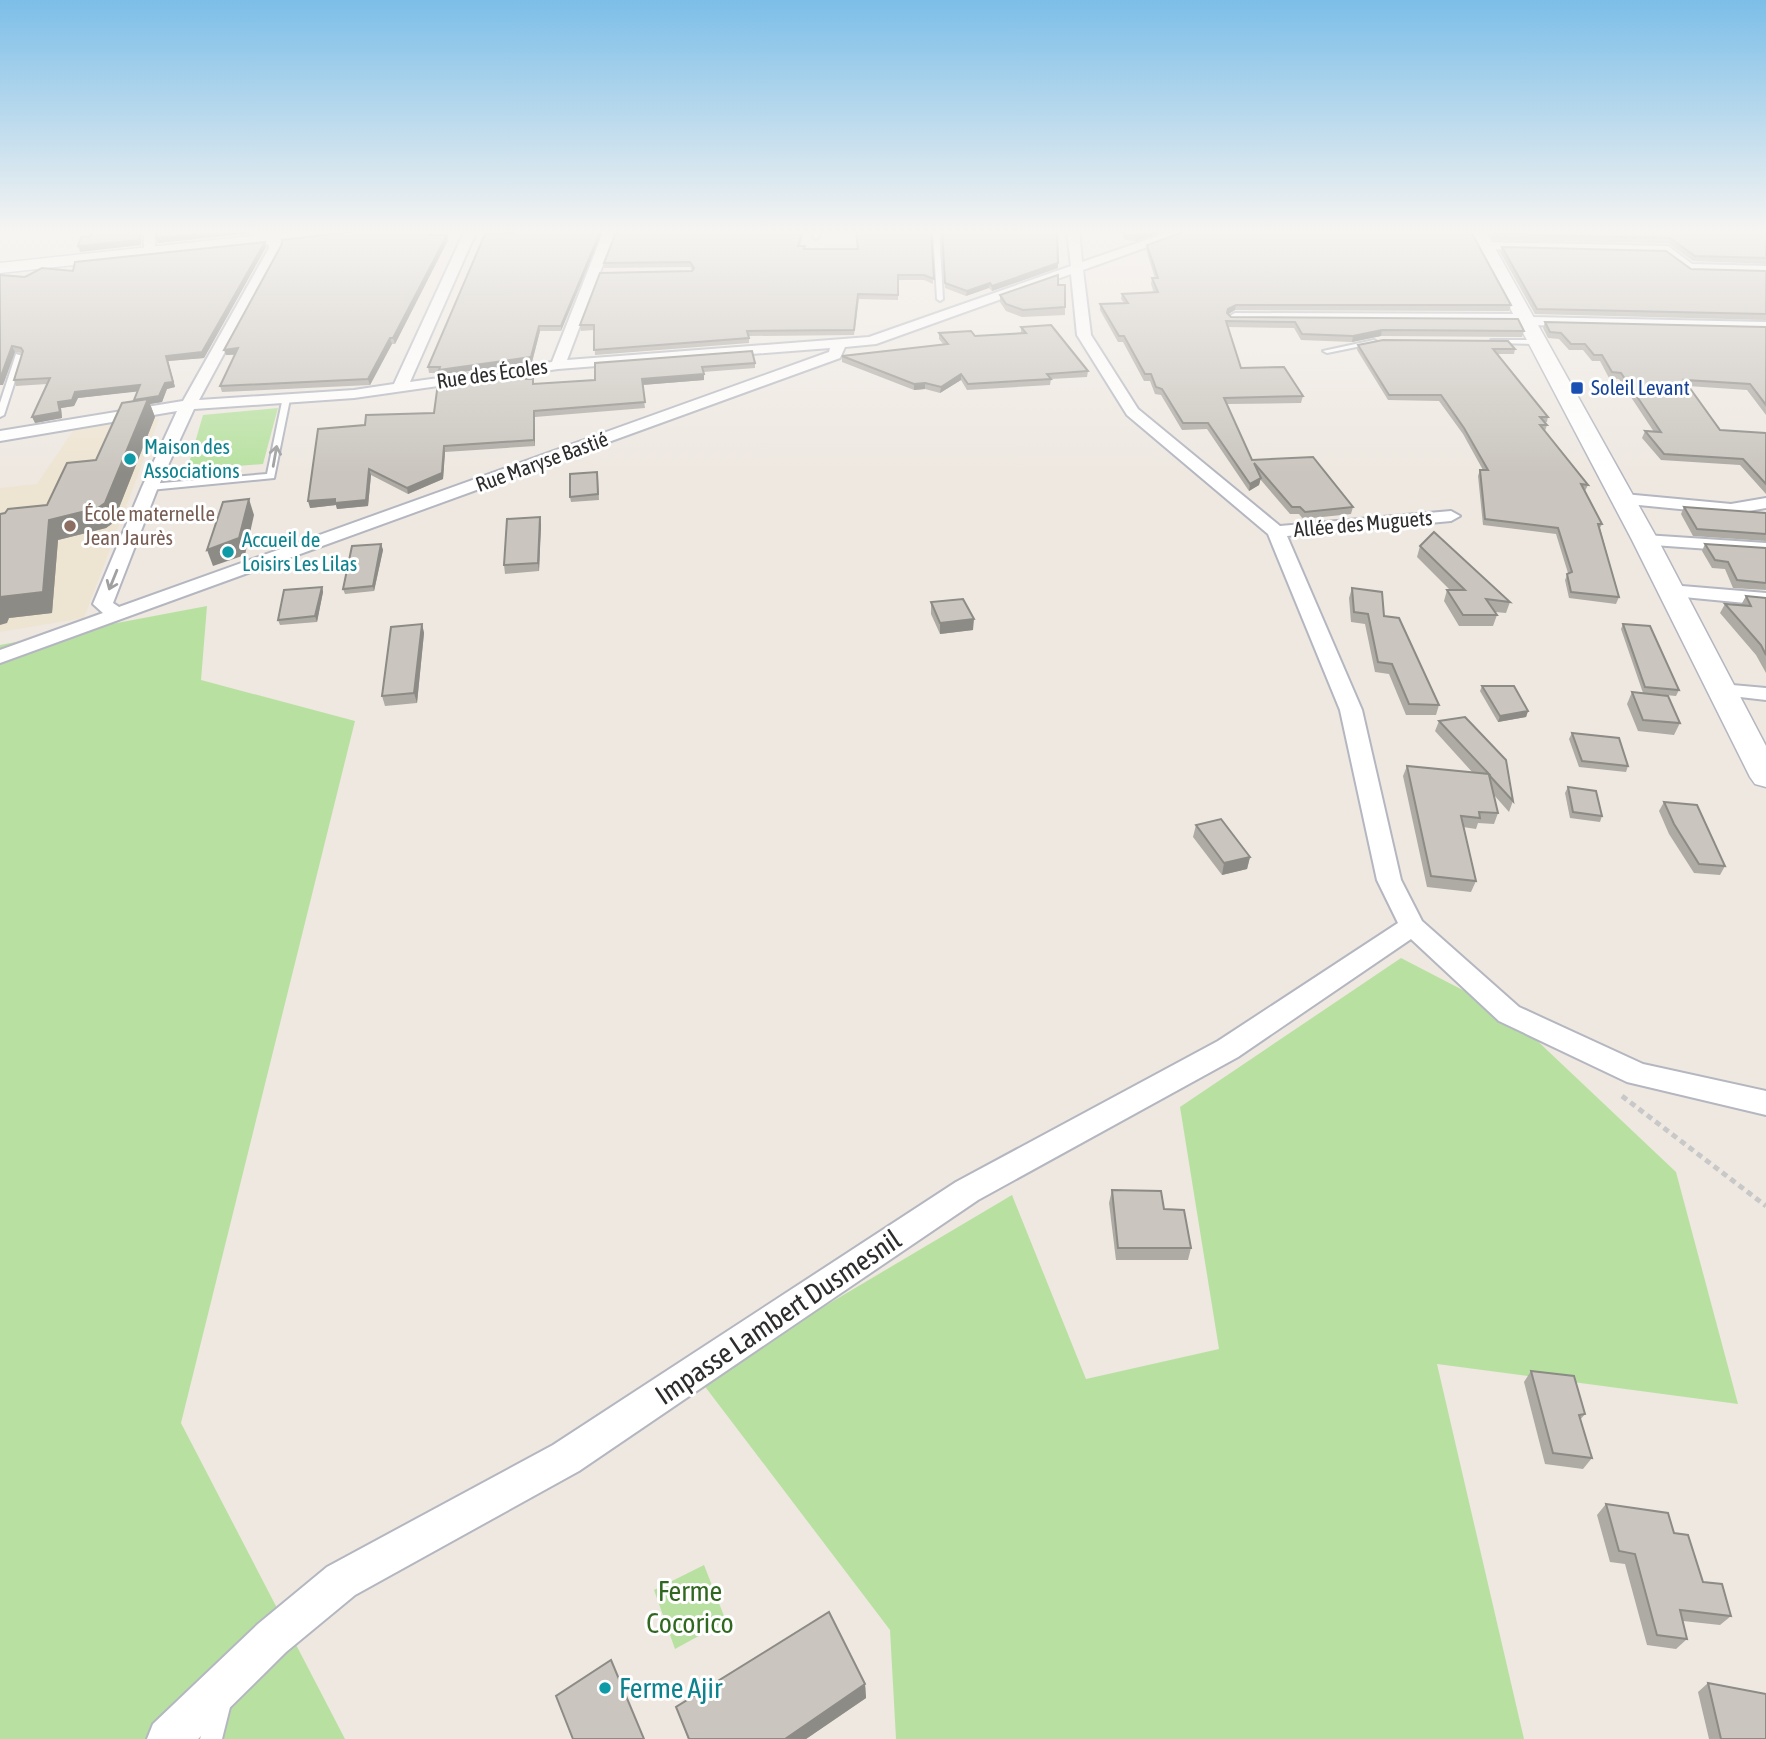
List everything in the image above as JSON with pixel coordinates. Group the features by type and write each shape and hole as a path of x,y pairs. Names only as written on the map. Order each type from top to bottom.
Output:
{"street":[{"path":"116,614 103,604 150,487 188,405 240,311"},
{"path":"400,387 434,311"},
{"path":"558,365 583,311"},
{"name":"Rue Maryse Bastié","path":"0,657 835,355 839,344 883,338 958,311"},
{"path":"1082,311 1084,335 1132,412 1276,532 1300,595 1351,710 1389,880 1412,926 1509,1014 1637,1073 1766,1103"},
{"path":"1521,311 1624,499 1766,777"},
{"path":"1235,317 1525,319 1766,326"},
{"name":"Rue des Écoles","path":"0,436 188,405 354,394 558,365 839,344"},
{"path":"1624,499 1731,509 1766,503"},
{"name":"Allée des Muguets","path":"1276,532 1451,516"},
{"path":"1645,540 1766,548"},
{"path":"1670,592 1766,599"},
{"path":"1721,690 1766,694"},
{"name":"Impasse Lambert Dusmesnil","path":"168,1739 272,1638 341,1581 566,1458 967,1191 1228,1049 1412,926"}],"lane":[{"path":"1327,351 1381,341"},
{"path":"1486,341 1538,342"},
{"path":"0,415 19,356"},
{"path":"150,487 271,476 286,399"},
{"path":"211,1739 227,1683"}],"path":[{"path":"1611,1088 1766,1206"}],"shaded area":[{"path":"159,419 84,618 0,632 0,488 37,484 75,428"}],"green space":[{"path":"278,408 263,464 187,470 203,415"},
{"path":"207,606 201,680 355,721 181,1423 345,1739 0,1739 0,645"},
{"path":"1401,958 1509,1014 1676,1172 1738,1404 1437,1364 1524,1739 896,1739 890,1630 700,1380 1012,1195 1086,1379 1219,1349 1180,1107"},
{"name":"Ferme Cocorico","path":"704,1565 726,1621 675,1649 654,1590"}],"building":[{"path":"0,311 225,311 202,352 166,356 173,382 165,383 159,396 134,400 140,385 75,392 72,400 58,402 60,412 32,417 50,378 14,380 23,351 12,346 0,379"},
{"path":"245,311 407,311 368,379 220,386 238,348 224,350"},
{"path":"452,311 567,311 561,326 539,326 531,357 439,370 440,367 428,367"},
{"path":"585,311 856,311 854,330 747,331 749,338 594,350 594,325 580,325"},
{"path":"1104,311 1227,311 1231,317 1518,319 1524,331 1382,330 1353,336 1302,334 1295,322 1226,321 1241,368 1284,367 1303,396 1224,398 1252,460 1313,457 1353,507 1305,512 1300,507 1292,507 1254,463 1261,478 1250,484 1208,423 1183,423 1162,389 1156,387 1151,374 1145,374 1124,336 1119,336"},
{"path":"1636,311 1766,311 1766,314"},
{"path":"1545,322 1766,327 1766,405 1750,384 1684,380 1720,430 1766,433 1766,484 1743,459 1664,454 1645,431 1661,432 1621,373 1612,372 1602,355 1594,355 1585,344 1571,344 1561,333 1550,332"},
{"path":"1051,325 1088,371 1047,374 1051,379 968,384 961,374 941,387 925,383 914,384 842,356 948,344 939,333 971,331 975,336 1026,333 1021,327"},
{"path":"1383,340 1508,341 1515,349 1493,349 1548,417 1540,417 1547,425 1540,425 1588,485 1581,484 1602,524 1598,524 1619,597 1571,592 1567,574 1572,572 1558,528 1485,519 1480,470 1488,470 1441,395 1389,395 1358,345"},
{"path":"752,351 755,363 702,367 704,374 642,379 645,402 534,411 534,440 444,446 442,473 407,488 369,469 366,500 335,503 335,499 308,501 318,429 365,425 366,415 434,413 438,383 528,370 526,379 533,379 533,384 595,380 595,363"},
{"path":"148,399 105,503 98,508 49,520 43,592 0,597 0,514 8,509 47,505 67,463 96,460 122,403"},
{"path":"597,472 598,494 570,497 570,474"},
{"path":"249,499 239,538 207,550 223,502"},
{"path":"1684,507 1766,513 1766,534 1697,529"},
{"path":"540,517 538,563 504,565 507,519"},
{"path":"1434,532 1510,602 1486,599 1497,615 1463,615 1447,590 1465,590 1420,546"},
{"path":"381,544 373,586 343,589 352,546"},
{"path":"1705,544 1766,548 1766,583 1737,580 1728,562 1715,560"},
{"path":"322,587 315,616 278,620 284,590"},
{"path":"1352,588 1382,592 1384,616 1399,618 1439,705 1409,704 1392,664 1378,662 1368,614 1354,612"},
{"path":"1746,596 1766,598 1766,655 1761,645 1725,604 1751,606"},
{"path":"963,599 974,619 940,623 931,602"},
{"path":"422,624 414,693 382,696 391,627"},
{"path":"1623,624 1650,626 1679,690 1645,687"},
{"path":"1482,686 1514,686 1528,711 1500,716"},
{"path":"1632,692 1668,696 1680,723 1643,720"},
{"path":"1465,717 1506,760 1513,801 1489,775 1498,813 1479,812 1480,818 1461,816 1476,881 1431,876 1407,766 1489,774 1439,721"},
{"path":"1572,733 1619,738 1628,766 1582,761"},
{"path":"1568,787 1596,791 1602,816 1573,812"},
{"path":"1664,802 1697,805 1725,866 1699,864 1674,824"},
{"path":"1221,819 1250,857 1224,863 1196,825"},
{"path":"1112,1190 1161,1191 1164,1209 1184,1210 1191,1248 1118,1248"},
{"path":"1531,1371 1574,1376 1585,1414 1579,1415 1592,1458 1553,1453"},
{"path":"1606,1504 1668,1513 1674,1533 1688,1535 1703,1582 1722,1584 1731,1616 1680,1610 1687,1639 1657,1635 1635,1554 1619,1551"},
{"path":"829,1612 865,1684 785,1739 689,1739 676,1707"},
{"name":"Ferme Ajir","path":"611,1660 644,1739 573,1739 556,1696"},
{"path":"1708,1683 1766,1694 1766,1739 1721,1739"}],"place":[{"name":"Soleil Levant","path":"1577,388"},
{"name":"Maison des Associations","path":"130,459"},
{"name":"École maternelle Jean Jaurès","path":"70,526"},
{"name":"Accueil de Loisirs Les Lilas","path":"228,552"},
{"name":"Ferme Ajir","path":"605,1688"}]}
